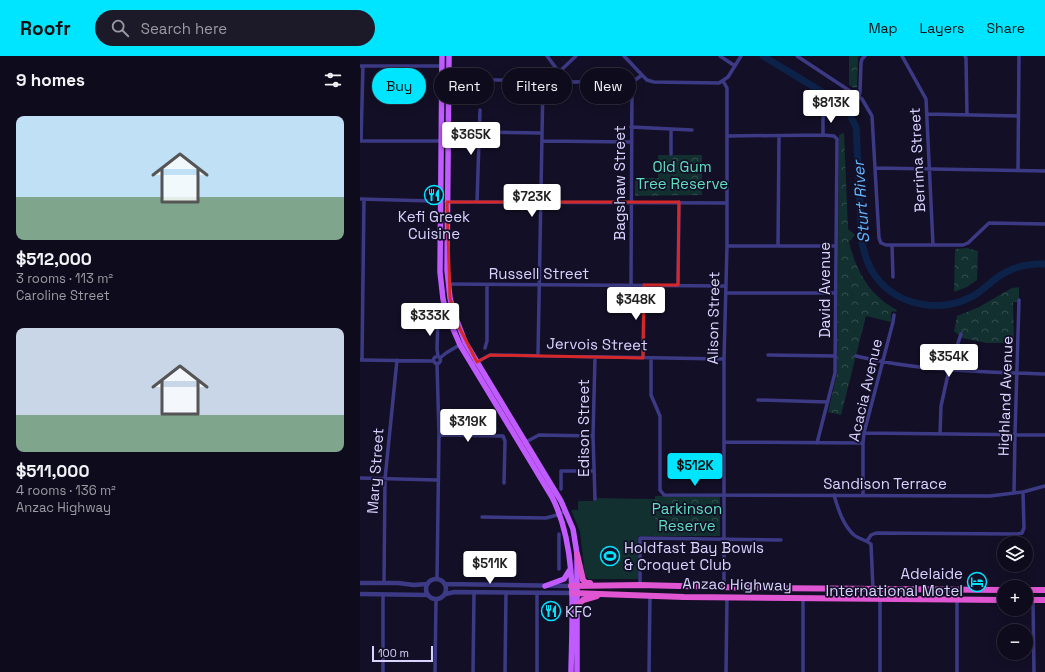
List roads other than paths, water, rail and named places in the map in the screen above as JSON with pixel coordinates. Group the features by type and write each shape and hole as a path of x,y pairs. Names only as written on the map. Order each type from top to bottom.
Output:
{"highway":[{"path":"577,554 583,580 586,583 599,585"},
{"name":"Anzac Highway","path":"574,586 640,585 724,588 997,590"},
{"path":"677,587 684,590 684,597"},
{"path":"692,587 690,592 694,597"},
{"path":"757,588 762,591 762,598"},
{"path":"769,588 768,592 770,598"},
{"path":"921,589 919,594 921,600"},
{"path":"907,590 914,593 915,595 913,599"},
{"path":"1033,590 1045,590"},
{"name":"Anzac Highway","path":"575,594 727,598 997,600"},
{"path":"577,606 583,600 604,594"},
{"path":"1033,600 1045,600"}],"main road":[{"path":"442,56 442,66"},
{"path":"449,56 449,68"},
{"path":"442,104 440,272 447,315 471,365 558,494 566,511 573,529 577,554 574,586"},
{"path":"449,104 446,258 448,284 453,310 462,344 477,362 560,514 568,547 570,569 577,606 577,672"},
{"path":"545,586 564,579 570,569"},
{"path":"571,672 575,594"}],"street":[{"path":"548,56 557,68"},
{"path":"564,68 576,56"},
{"path":"624,56 647,80 654,82 719,83 728,78 741,56"},
{"path":"720,56 735,66"},
{"path":"798,56 859,96 872,116 879,241 883,244 966,244 989,224 1045,224"},
{"path":"859,96 861,62 865,56"},
{"name":"Berrima Street","path":"902,56 926,99 933,245"},
{"path":"965,56 967,115"},
{"path":"1018,170 1019,56"},
{"path":"441,141 361,140 362,66 442,66"},
{"path":"636,79 642,75"},
{"name":"Alison Street","path":"723,81 727,88 728,136 724,359 724,588"},
{"path":"538,355 543,104"},
{"name":"Bagshaw Street","path":"631,285 632,104"},
{"path":"478,202 480,110"},
{"path":"728,136 823,135 823,118 826,110"},
{"path":"927,114 1018,116"},
{"path":"631,127 692,130"},
{"path":"671,129 671,154"},
{"path":"480,132 542,133"},
{"name":"David Avenue","path":"817,443 835,373 837,141 834,136 823,135"},
{"path":"778,246 779,136"},
{"path":"542,141 631,142"},
{"path":"875,168 1045,171"},
{"path":"431,200 362,199 361,360 433,361 438,364"},
{"path":"440,202 727,203"},
{"path":"678,285 679,202"},
{"path":"892,245 893,277"},
{"path":"727,246 836,246"},
{"name":"Russell Street","path":"448,284 726,286"},
{"path":"485,348 487,342 487,285"},
{"path":"643,358 644,285"},
{"path":"726,293 836,293"},
{"name":"Highland Avenue","path":"1014,493 1020,300"},
{"name":"Acacia Avenue","path":"863,495 864,434 894,315"},
{"path":"437,579 438,364 440,362 437,349 438,318"},
{"path":"940,434 941,406 961,334"},
{"path":"433,361 434,358 439,357 462,344"},
{"name":"Jervois Street","path":"471,365 490,355 724,359"},
{"path":"768,356 835,356"},
{"path":"856,356 883,363 950,370 1045,374"},
{"name":"Edison Street","path":"594,357 593,436 595,499"},
{"name":"Sandison Terrace","path":"651,358 651,395 660,416 660,490 664,495 990,496 1023,492 1045,486"},
{"name":"Mary Street","path":"384,583 385,479 397,360"},
{"path":"758,400 828,402"},
{"path":"864,434 1045,435"},
{"path":"438,435 504,436 504,483"},
{"path":"523,444 539,435 593,436"},
{"path":"724,442 863,442"},
{"path":"561,489 561,471 594,471"},
{"path":"360,478 437,480"},
{"path":"867,541 871,535 876,533 1022,533 1024,528 1023,492"},
{"path":"834,495 845,524 854,535 871,544 872,589"},
{"path":"482,517 546,518 566,511"},
{"path":"559,534 559,569"},
{"path":"640,585 640,538 781,540"},
{"path":"559,547 568,547"},
{"path":"360,583 384,583 414,586 427,584 431,580 437,579 446,584 447,591 442,599 436,600 427,595 360,594"},
{"path":"427,584 427,595"},
{"name":"Anzac Highway","path":"446,584 574,586"},
{"name":"Anzac Highway","path":"446,594 454,592 575,594"},
{"path":"473,672 474,593"},
{"path":"505,672 506,593"},
{"path":"537,593 537,672"},
{"path":"382,672 383,595"},
{"path":"649,672 650,595"},
{"path":"726,672 727,598"},
{"path":"803,598 803,672"},
{"path":"880,599 880,672"},
{"path":"435,672 436,600"},
{"path":"957,600 957,672"},
{"path":"1033,600 1034,672"}],"waterway":[{"name":"Sturt River","path":"763,56 837,101 849,113 856,127 862,243 867,261 873,273 885,287 906,300 919,304 944,305 957,303 969,298 1012,269 1024,265 1045,264"}],"place":[{"name":"Kefi Greek Cuisine","path":"434,195"},
{"name":"Holdfast Bay Bowls & Croquet Club","path":"610,556"},
{"name":"Adelaide International Motel","path":"977,582"},
{"name":"KFC","path":"551,611"}],"park label":[{"name":"Old Gum Tree Reserve","path":"682,174"},
{"name":"Parkinson Reserve","path":"687,516"}]}
